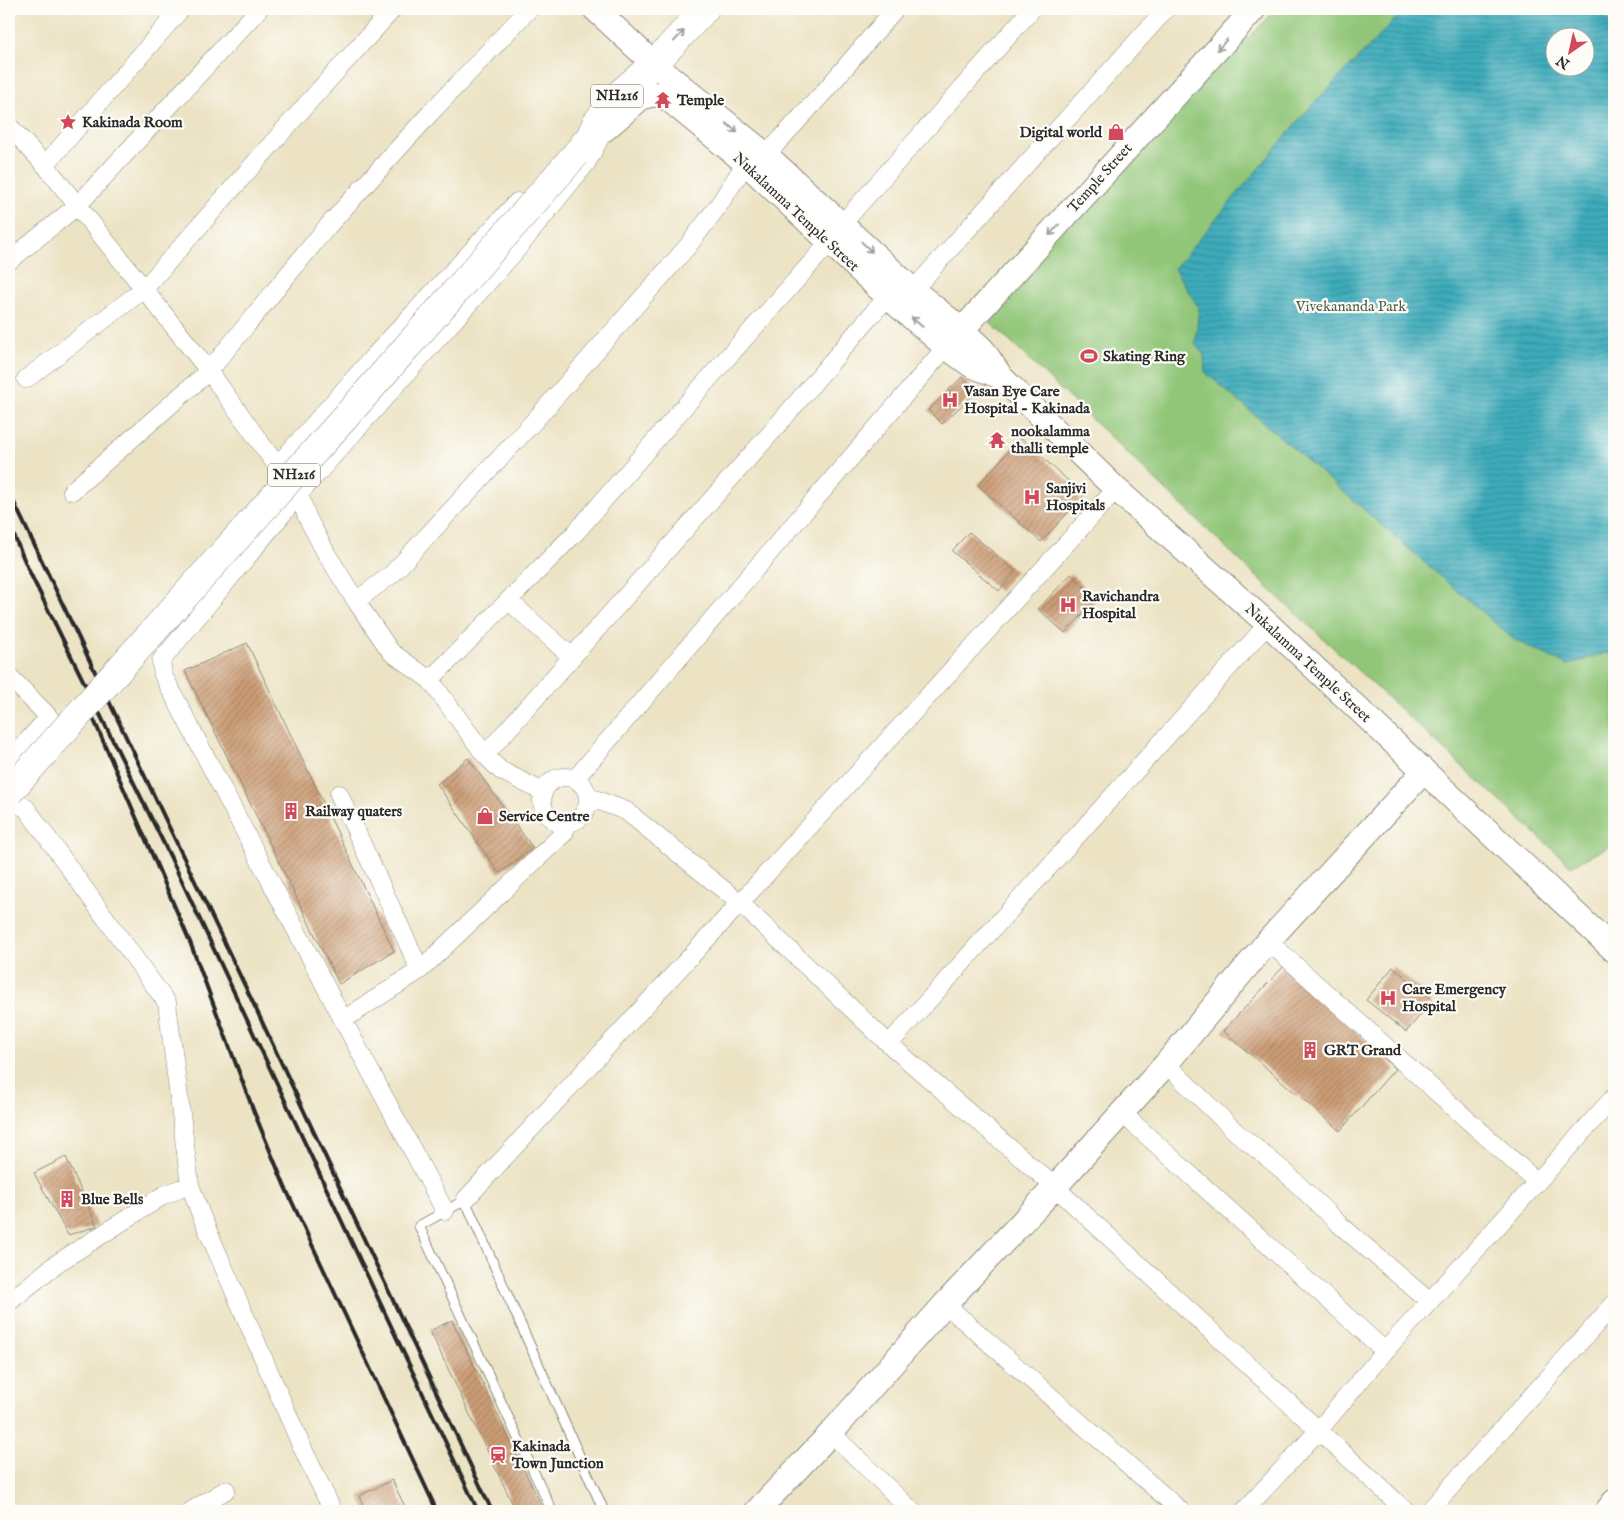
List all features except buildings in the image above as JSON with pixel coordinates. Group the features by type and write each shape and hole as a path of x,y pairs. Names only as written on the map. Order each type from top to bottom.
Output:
{"highway":[{"name":"NH216","path":"9,792 350,413 592,135 617,96 654,64 705,9"}],"street":[{"path":"45,164 182,9"},
{"path":"9,262 78,205 259,9"},
{"path":"26,379 144,289 392,9"},
{"path":"72,491 208,371 327,227 435,108 529,9"},
{"name":"Nukalamma Temple Street","path":"595,9 836,233 913,290 962,330 983,350 1001,377 1116,488 1268,624 1614,950"},
{"path":"356,601 392,574 536,419 688,246 756,159 824,92 895,9"},
{"path":"430,680 576,531 1032,9"},
{"path":"913,290 1166,9"},
{"name":"Temple Street","path":"946,347 1254,9"},
{"name":"Nukalamma Temple Street","path":"592,135 642,97 655,94 667,98 756,159"},
{"path":"9,126 45,164 78,205 208,371 276,466 300,494 307,517 326,553 391,652 430,680 485,756 500,770 543,792"},
{"path":"276,466 568,144 592,135"},
{"path":"445,1211 163,675 161,661 300,494 513,254 587,162 592,135"},
{"name":"Nukalamma Temple Street","path":"836,233 888,298 946,347 971,365 1001,377"},
{"path":"485,756 888,298"},
{"path":"575,779 946,347"},
{"path":"465,1200 740,903 1116,488"},
{"path":"509,601 572,658"},
{"path":"889,1044 1268,624"},
{"path":"9,676 49,717 9,761"},
{"path":"757,1511 831,1433 946,1304 1122,1113 1166,1064 1268,940 1424,771"},
{"path":"560,777 575,779 582,783 589,797 586,812 574,822 567,824 552,820 542,807 543,792 547,785 560,777"},
{"path":"339,794 420,970"},
{"path":"589,797 626,811 740,903 889,1044 1055,1187 1406,1511"},
{"path":"9,800 26,808 166,1003 190,1185 201,1215 286,1410 333,1511"},
{"path":"343,1020 420,970 564,833 567,824"},
{"path":"1268,940 1537,1182"},
{"path":"1166,1064 1237,1133 1285,1172 1339,1224 1430,1302"},
{"path":"1244,1511 1318,1431 1385,1351 1614,1097"},
{"path":"1122,1113 1385,1351"},
{"path":"9,1302 56,1264 164,1195 190,1185"},
{"path":"946,1304 1181,1511"},
{"path":"1429,1511 1614,1304"},
{"path":"831,1433 912,1511"},
{"path":"191,1511 226,1490"},
{"path":"1607,1511 1614,1502"}],"lane":[{"path":"552,1511 419,1226 465,1200 604,1511"}],"green space":[{"name":"Vivekananda Park","path":"1277,9 1614,9 1614,844 1571,866 1278,597 976,309"}],"water":[{"path":"1405,9 1596,9 1614,26 1614,655 1606,653 1567,665 1513,639 1205,372 1204,355 1195,344 1199,308 1174,269 1305,113"}],"railway":[{"path":"9,492 256,1009 492,1511"},
{"path":"9,524 29,571 170,856 478,1511"},
{"path":"91,713 190,942 254,1112 285,1187 437,1511"}],"place":[{"name":"Temple","path":"663,100"},
{"name":"Kakinada Room","path":"68,122"},
{"name":"Digital world","path":"1116,132"},
{"name":"Skating Ring","path":"1089,356"},
{"name":"Vasan Eye Care Hospital - Kakinada","path":"950,400"},
{"name":"nookalamma thalli temple","path":"997,440"},
{"name":"Sanjivi Hospitals","path":"1032,497"},
{"name":"Ravichandra Hospital","path":"1068,605"},
{"name":"Railway quaters","path":"291,811"},
{"name":"Service Centre","path":"485,816"},
{"name":"Care Emergency Hospital","path":"1388,998"},
{"name":"GRT Grand","path":"1310,1050"},
{"name":"Blue Bells","path":"67,1199"},
{"name":"Kakinada Town Junction","path":"498,1455"}]}
